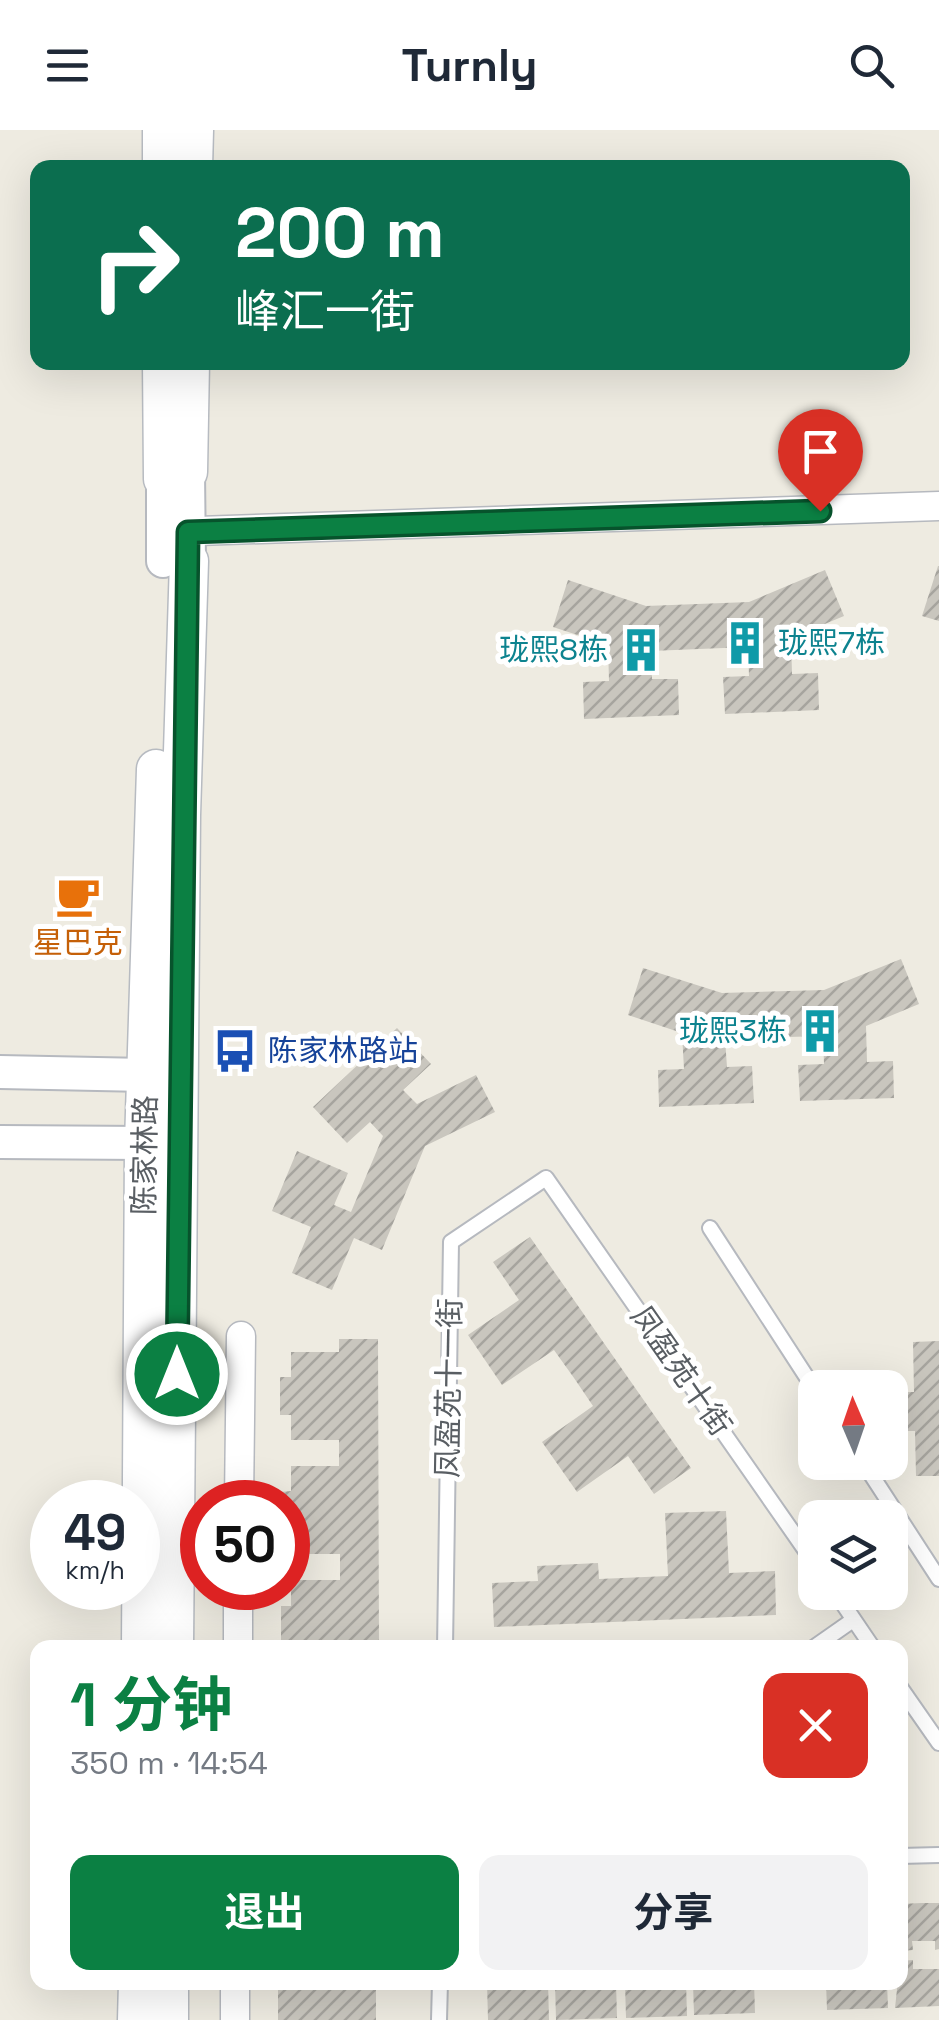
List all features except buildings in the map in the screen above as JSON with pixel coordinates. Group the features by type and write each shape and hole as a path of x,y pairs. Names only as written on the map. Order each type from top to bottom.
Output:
{"main road":[{"path":"162,130 162,160"},
{"path":"193,160 194,130"},
{"name":"陈家林路","path":"163,370 175,476"},
{"name":"陈家林路","path":"175,476 189,370"},
{"name":"陈家林路","path":"141,1640 146,1075 176,547"},
{"name":"陈家林路","path":"174,1640 176,547"},
{"path":"137,2020 138,1990"},
{"path":"169,2020 170,1990"}],"street":[{"name":"陈家林路","path":"175,476 176,547"},
{"path":"176,547 939,506"},
{"path":"0,1072 146,1075 178,1107 144,1143 0,1142"},
{"path":"239,1480 240,1336"},
{"path":"238,1610 238,1640"},
{"path":"235,1990 235,2020"}],"lane":[{"name":"凤盈苑十街","path":"546,1178 798,1540"},
{"name":"凤盈苑十一街","path":"445,1640 452,1242 546,1178"},
{"path":"710,1228 802,1370"},
{"path":"875,1480 939,1580"},
{"path":"847,1610 868,1640"},
{"path":"825,1640 854,1620"},
{"path":"908,1698 939,1743"},
{"path":"908,1856 939,1855"},
{"path":"439,2020 440,1990"}],"place":[{"name":"珑熙7栋","path":"745,643"},
{"name":"珑熙8栋","path":"641,650"},
{"name":"星巴克","path":"78,896"},
{"name":"珑熙3栋","path":"820,1031"},
{"name":"陈家林路站","path":"235,1051"}],"route":[{"path":"177,1374 181,815 188,532 820,511"}]}
